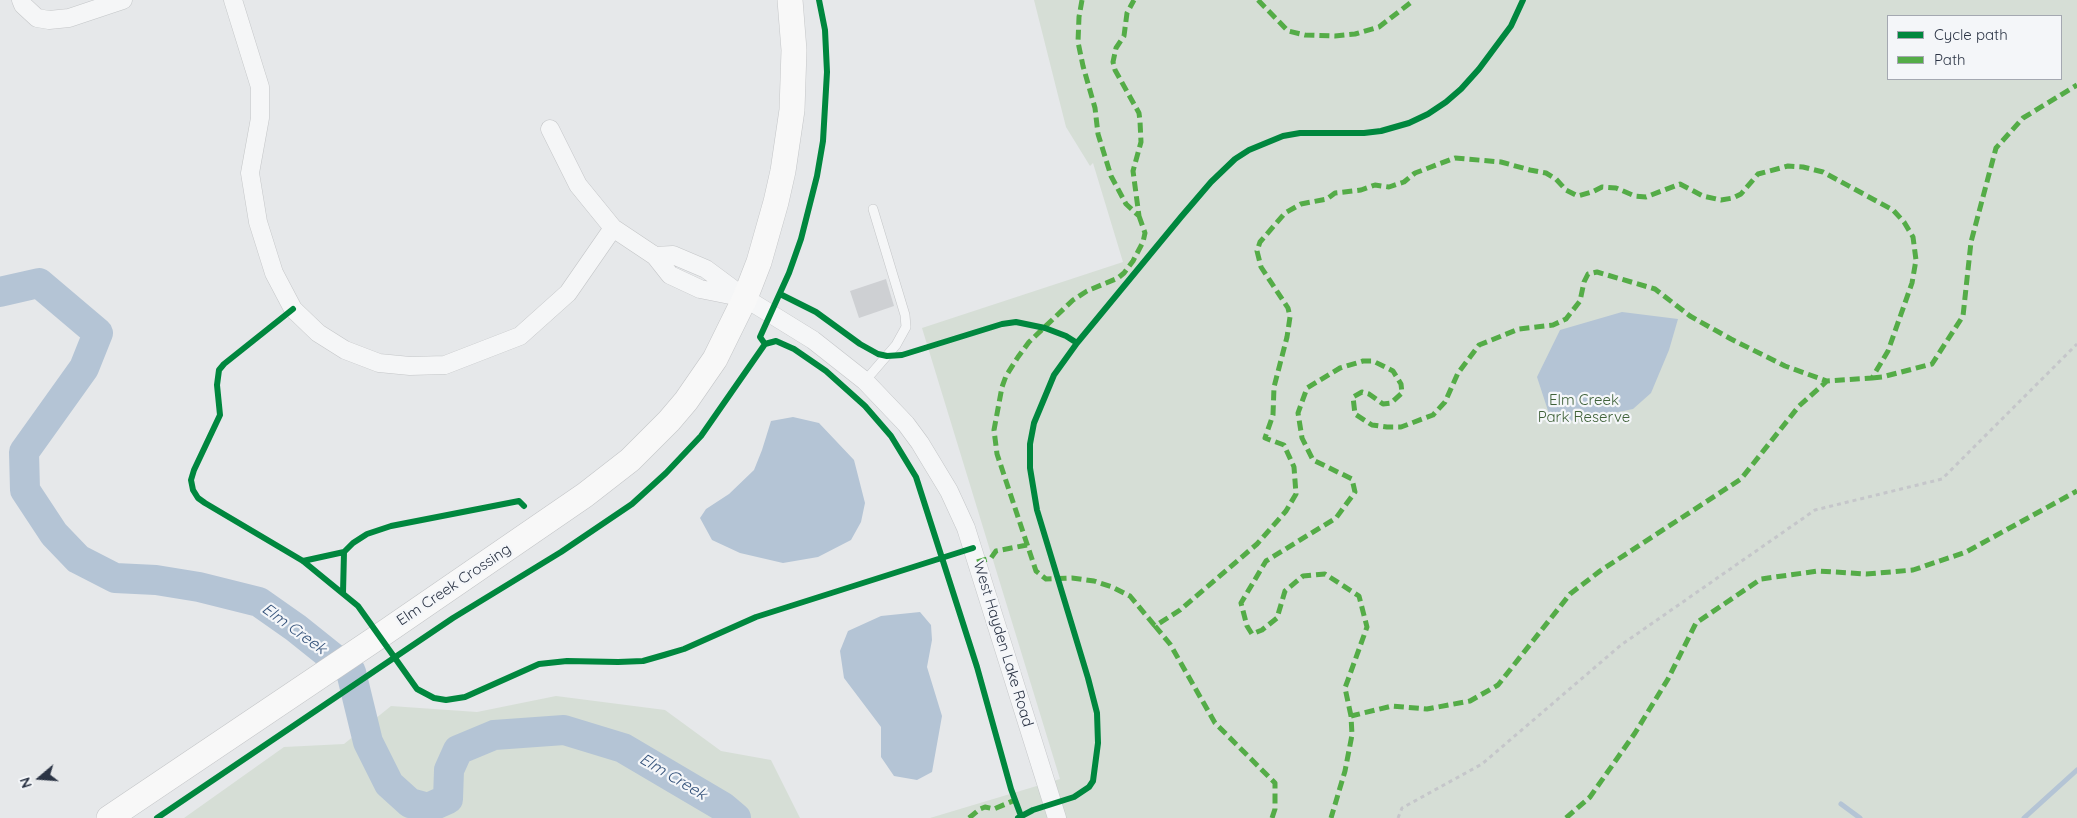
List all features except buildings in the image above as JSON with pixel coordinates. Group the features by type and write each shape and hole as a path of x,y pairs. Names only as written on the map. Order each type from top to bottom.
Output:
{"main road":[{"path":"745,298 759,262 776,202 788,141 794,73 790,0"},
{"name":"Elm Creek Crossing","path":"109,818 586,495 630,460 668,421 701,380 727,337 745,298"}],"street":[{"path":"21,0 23,5 37,18 49,20 69,18 123,0"},
{"path":"233,0 260,87 260,118 250,173 258,222 271,264 293,309 318,333 345,350 378,363 410,366 445,365 520,336 568,293 613,228 578,185 550,129"},
{"name":"West Hayden Lake Road","path":"613,228 656,256 673,255 706,269 745,298 813,340 865,381 906,424 944,482 958,509 973,548 1057,818"}],"lane":[{"path":"865,381 896,345 906,327 905,315 873,209"}],"path":[{"path":"1398,818 1402,808 1482,764 1621,645 1815,510 1942,479 2077,344"}],"green space":[{"name":"Elm Creek Park Reserve","path":"1034,0 2077,0 2077,818 930,818 1060,779 922,328 1123,262 1093,163 1090,166 1066,127"},
{"path":"556,696 665,710 721,751 771,760 800,818 184,818 284,747 344,744 391,706 477,712"}],"water":[{"path":"1622,312 1678,319 1669,350 1651,393 1633,409 1584,419 1552,423 1537,377 1560,330"},
{"path":"793,417 819,423 854,460 865,503 861,522 851,540 818,557 783,563 740,553 712,540 700,518 706,509 729,494 754,470 771,421"},
{"path":"920,612 931,625 932,640 927,667 942,716 932,772 917,780 894,776 881,757 881,727 844,678 840,651 848,631 881,616"}],"waterway":[{"name":"Elm Creek","path":"0,292 39,283 98,333 84,368 24,452 25,490 54,534 78,559 115,578 156,580 199,587 259,602 296,628 351,672 368,742 389,784 410,803 428,808 448,799 449,770 458,750 494,735 564,730 623,748 723,807 736,818"},
{"path":"2024,818 2077,770"},
{"path":"1841,804 1860,818"}],"marked path":[{"path":"1082,0 1078,42 1095,108 1098,134 1111,176 1126,204 1139,216 1133,171 1141,142 1139,113 1115,70 1113,62 1116,48 1124,36 1127,13 1134,0"},
{"path":"1258,0 1288,31 1305,35 1335,36 1355,34 1379,27 1414,0"},
{"path":"1872,378 1932,364 1963,316 1971,242 1996,148 2023,118 2077,85"},
{"path":"1272,818 1275,809 1275,783 1215,723 1170,644 1155,626 1180,610 1257,544 1286,511 1296,494 1294,467 1284,445 1265,438 1273,415 1274,387 1287,337 1290,317 1288,308 1261,267 1257,251 1260,242 1285,213 1301,204 1327,199 1335,193 1361,190 1375,185 1389,187 1404,182 1415,173 1455,158 1501,162 1546,173 1556,179 1566,190 1578,196 1602,187 1616,188 1635,196 1646,197 1680,184 1703,196 1721,200 1733,198 1741,194 1758,174 1788,166 1803,167 1823,172 1893,210 1904,222 1913,237 1916,260 1912,283 1888,351 1872,378 1827,381 1799,406 1741,479 1600,571 1570,594 1498,685 1470,701 1427,709 1392,706 1351,716 1352,735 1345,771 1331,818"},
{"path":"1139,216 1145,233 1143,242 1124,273 1118,278 1087,291 1073,300 1029,342 1018,357 1006,376 1002,387 994,430 997,454 1036,571 1046,579 1072,578 1094,581 1112,587 1130,596 1155,626"},
{"path":"1351,716 1345,688 1367,627 1359,596 1325,574 1303,576 1285,591 1277,618 1262,630 1252,634 1247,626 1241,603 1266,561 1336,518 1355,492 1352,479 1313,460 1302,438 1298,413 1307,388 1340,368 1363,361 1373,361 1393,371 1401,384 1402,393 1391,403 1383,404 1369,394 1362,392 1353,397 1355,414 1372,425 1387,427 1401,427 1433,415 1445,402 1458,373 1479,345 1519,329 1553,325 1566,319 1580,301 1584,282 1588,274 1597,272 1655,289 1690,316 1731,339 1785,366 1827,381"},
{"path":"1566,818 1590,797 1635,733 1668,679 1696,623 1761,579 1818,571 1866,574 1913,570 1966,552 2077,491"},
{"path":"977,562 991,558 996,551 1027,545"},
{"path":"969,818 985,807 994,809 1015,800"}],"cycle path":[{"path":"765,344 760,337 789,273 801,239 817,176 823,141 827,72 825,30 819,0"},
{"path":"1018,818 1033,810 1074,797 1089,787 1093,781 1098,743 1097,713 1037,510 1030,468 1030,444 1034,423 1054,375 1077,343 1181,217 1211,182 1235,159 1249,150 1283,136 1300,133 1364,133 1381,131 1409,123 1428,114 1461,89 1479,69 1511,26 1523,0"},
{"path":"780,294 816,312 860,344 878,354 887,356 902,355 1002,324 1016,322 1045,328 1066,336 1077,343"},
{"path":"293,309 219,370 217,385 220,415 194,470 191,480 193,490 198,498 205,503 303,561 358,606 417,689 434,698 446,700 465,697 539,664 567,661 643,661 684,649 756,617 973,548"},
{"path":"157,818 453,618 561,552 632,504 666,473 701,436 765,344 776,341 794,349 826,371 865,406 891,436 916,477 977,667 1011,789 1021,816"},
{"path":"344,552 353,543 367,534 391,526 519,501 524,506"},
{"path":"303,561 344,552 343,593"}]}
